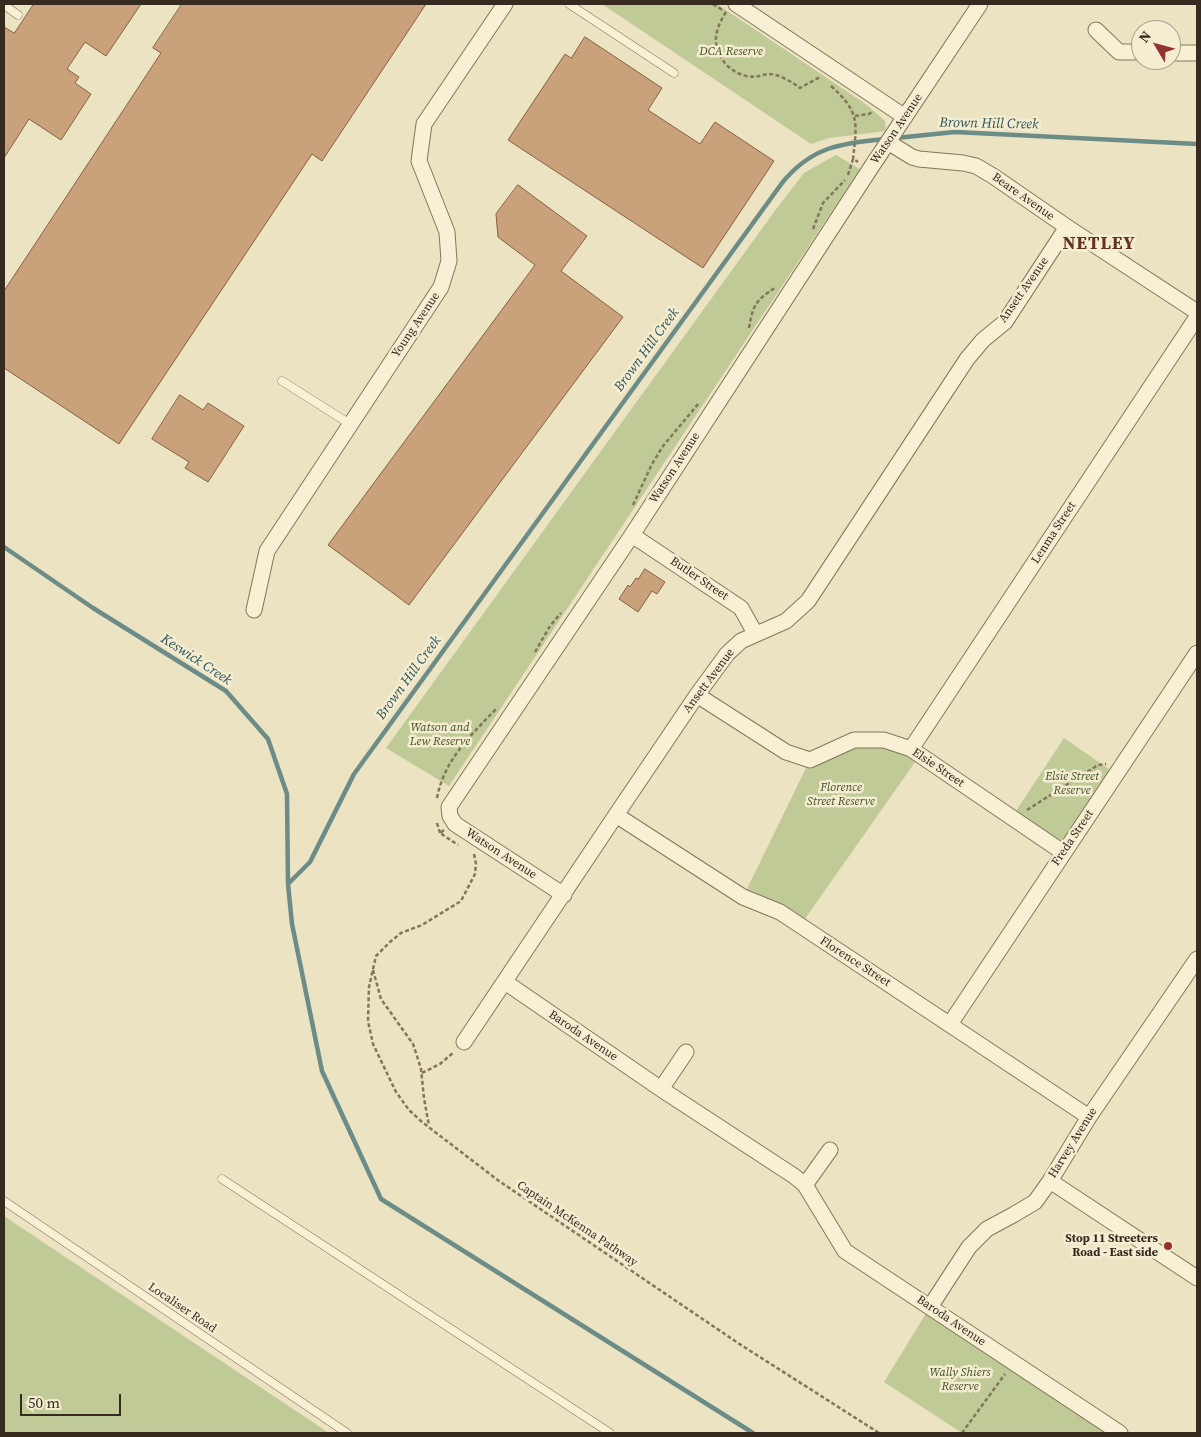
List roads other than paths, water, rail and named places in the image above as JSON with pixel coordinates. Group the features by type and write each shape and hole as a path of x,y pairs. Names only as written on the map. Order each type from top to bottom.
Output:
{"street":[{"name":"Young Avenue","path":"254,610 266,551 441,288 449,261 448,232 419,161 424,124 505,4"},
{"name":"Watson Avenue","path":"564,895 455,824 450,816 449,807 632,535 870,169 980,4"},
{"path":"731,8 902,122"},
{"path":"1096,30 1119,52 1131,52"},
{"path":"1181,53 1197,53"},
{"name":"Beare Avenue","path":"888,142 912,157 919,159 976,166 1197,312"},
{"name":"Ansett Avenue","path":"464,1042 697,695 727,654 741,641 755,633 786,621 808,602 967,359 983,340 1005,322 1067,227"},
{"name":"Lenma Street","path":"911,749 1197,317"},
{"name":"Butler Street","path":"632,535 741,608 755,633"},
{"name":"Freda Street","path":"950,1024 1197,653"},
{"name":"Elsie Street","path":"697,695 786,752 810,760 854,740 884,740 911,749 1064,853"},
{"name":"Florence Street","path":"616,815 742,897 780,912 1089,1117"},
{"name":"Harvey Avenue","path":"930,1307 969,1247 987,1229 1014,1216 1035,1202 1089,1117 1197,959"},
{"name":"Baroda Avenue","path":"505,982 661,1089 794,1176 805,1185 845,1251 1120,1433"},
{"path":"661,1089 686,1052"},
{"path":"805,1185 830,1150"},
{"path":"1050,1181 1197,1278"}],"lane":[{"path":"4,4 18,15"},
{"path":"569,4 674,73"},
{"path":"282,381 350,424"},
{"path":"222,1179 610,1433"},
{"name":"Localiser Road","path":"4,1201 347,1433"}],"waterway":[{"name":"Brown Hill Creek","path":"896,138 955,132 1197,144"},
{"name":"Brown Hill Creek","path":"288,884 310,862 354,774 782,183 793,171 816,154 854,142 885,139"},
{"name":"Keswick Creek","path":"4,547 93,608 226,691 268,739 287,794 288,884 292,924 322,1071 381,1199 753,1433"}],"place":[{"name":"Stop 11 Streeters Road - East side","path":"1168,1246"}],"district":[{"name":"NETLEY","path":"1099,244"}],"park label":[{"name":"DCA Reserve","path":"731,52"},
{"name":"Watson and Lew Reserve","path":"440,735"},
{"name":"Elsie Street Reserve","path":"1072,784"},
{"name":"Florence Street Reserve","path":"841,795"},
{"name":"Wally Shiers Reserve","path":"960,1380"}]}
